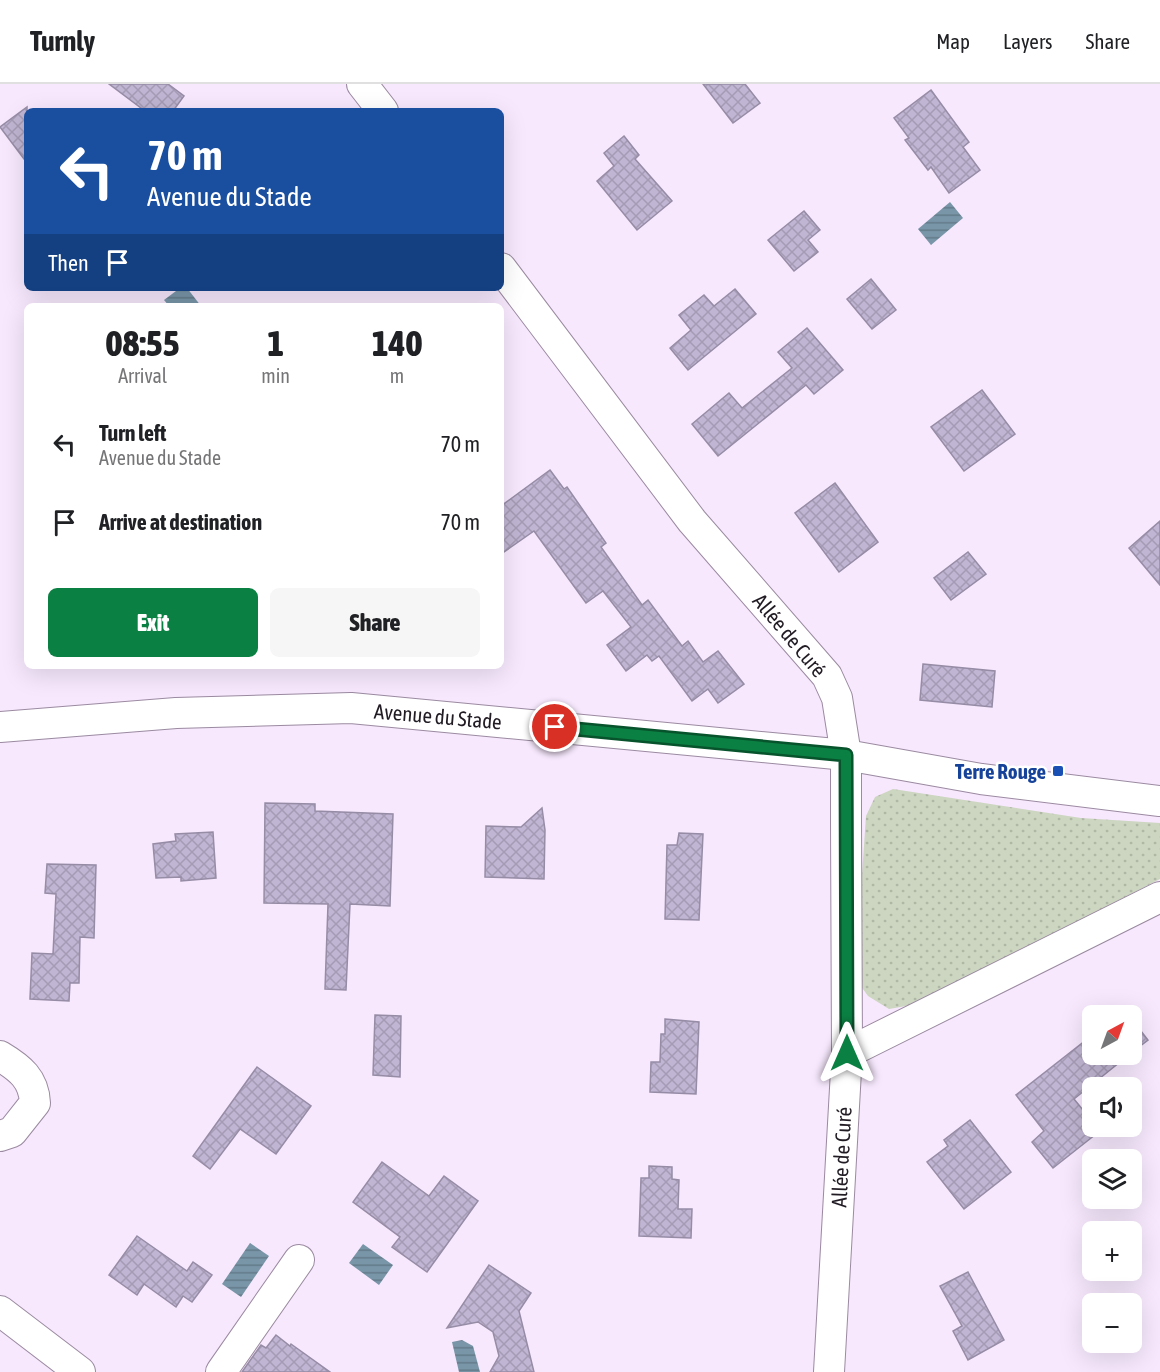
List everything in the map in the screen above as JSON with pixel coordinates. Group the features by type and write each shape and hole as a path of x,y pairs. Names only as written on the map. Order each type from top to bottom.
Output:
{"street":[{"path":"362,84 380,108"},
{"name":"Allée de Curé","path":"504,272 692,521 827,676 837,698 846,755 847,1053 830,1372"},
{"name":"Avenue du Stade","path":"0,727 176,713 351,708 846,755 981,779 1160,801"},
{"path":"847,1053 1160,897"},
{"path":"0,1056 28,1078 34,1090 35,1104 12,1132 0,1136"},
{"path":"222,1372 299,1260"},
{"path":"0,1311 80,1372"}],"green space":[{"path":"893,789 1081,818 1160,823 1160,879 917,1004 889,1009 868,996 855,978 866,816 875,797"}],"water":[{"path":"950,202 963,218 931,245 918,229"},
{"path":"176,291 189,291 199,303 166,303 164,300"},
{"path":"250,1243 269,1256 241,1297 222,1284"},
{"path":"363,1244 393,1265 379,1285 349,1263"},
{"path":"462,1340 473,1346 480,1372 459,1372 452,1342"}],"building":[{"path":"109,84 168,84 184,96 175,108 141,108"},
{"path":"703,84 745,84 760,103 733,123"},
{"path":"931,90 969,142 963,147 980,170 949,193 931,167 928,170 905,140 909,138 894,118"},
{"path":"24,109 24,159 0,127"},
{"path":"624,136 639,155 635,159 672,201 637,230 597,181 614,166 604,153"},
{"path":"804,211 820,230 808,240 818,252 794,271 768,240"},
{"path":"871,279 896,310 872,329 847,299"},
{"path":"735,289 756,314 688,370 670,348 691,330 679,315 704,295 714,306"},
{"path":"807,328 843,370 814,394 806,385 718,456 692,424 729,393 742,408 792,368 778,352"},
{"path":"982,390 1015,434 964,471 931,427"},
{"path":"550,470 564,489 567,487 606,543 601,547 642,605 648,600 682,646 688,641 703,662 718,651 744,684 718,703 708,689 692,701 659,656 652,661 647,655 626,671 607,645 631,627 603,591 586,603 534,531 504,552 504,504"},
{"path":"835,483 878,542 839,572 795,513"},
{"path":"1160,521 1160,585 1129,548"},
{"path":"968,552 986,574 951,600 934,578"},
{"path":"923,664 995,671 992,707 920,700"},
{"path":"265,803 315,804 315,811 393,814 390,906 350,904 346,990 325,989 328,904 264,903"},
{"path":"542,808 545,830 544,879 485,877 486,826 521,827"},
{"path":"213,832 216,878 181,881 181,877 156,878 153,844 176,841 175,834"},
{"path":"679,833 703,834 699,920 665,919 667,845 677,845"},
{"path":"47,864 96,865 94,938 80,937 79,983 70,983 69,1001 30,999 32,953 53,954 56,894 45,893"},
{"path":"375,1015 401,1016 400,1077 373,1075"},
{"path":"665,1019 699,1022 696,1094 650,1092 651,1062 660,1062 661,1034 665,1034"},
{"path":"1142,1032 1148,1040 1142,1045"},
{"path":"1082,1043 1082,1065 1116,1065 1101,1077 1082,1077 1082,1093 1074,1099 1082,1109 1082,1137 1092,1137 1053,1168 1032,1142 1044,1131 1016,1095"},
{"path":"257,1067 311,1106 276,1154 240,1129 210,1169 193,1156"},
{"path":"970,1120 1011,1172 964,1209 927,1162 948,1146 944,1140"},
{"path":"382,1162 429,1196 444,1176 478,1201 427,1272 392,1247 400,1237 353,1202"},
{"path":"649,1166 672,1167 672,1179 679,1180 678,1209 692,1209 691,1238 639,1236 641,1178 649,1178"},
{"path":"137,1236 187,1271 193,1262 212,1275 192,1302 183,1296 176,1307 144,1284 137,1295 109,1275"},
{"path":"489,1265 531,1293 519,1311 534,1372 490,1372 499,1356 493,1332 478,1322 447,1328"},
{"path":"968,1272 1004,1340 968,1360 953,1331 962,1326 940,1286"},
{"path":"276,1335 330,1372 242,1372 261,1345 266,1348"}],"place":[{"name":"Terre Rouge","path":"1058,771"}],"route":[{"path":"555,727 846,755 847,1053"}]}
